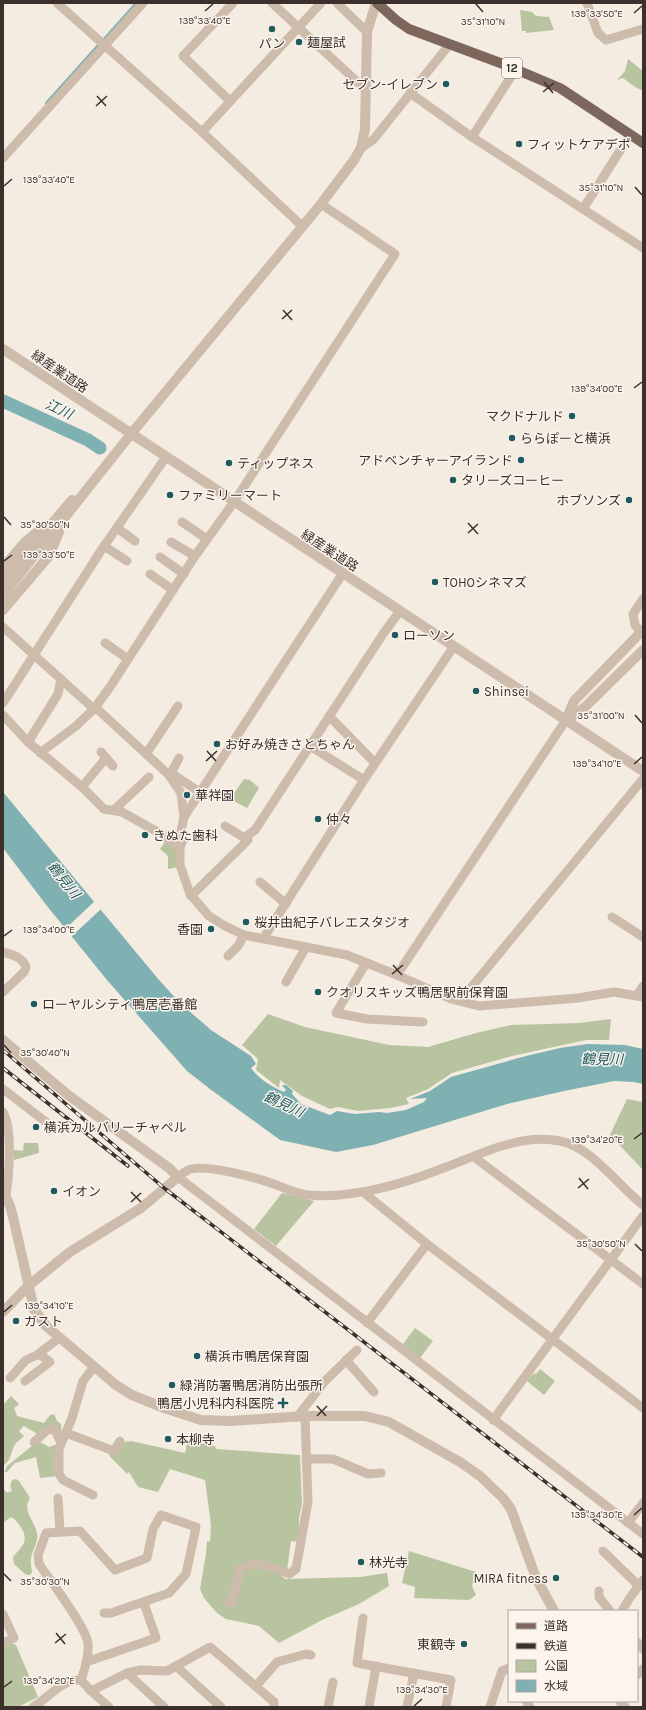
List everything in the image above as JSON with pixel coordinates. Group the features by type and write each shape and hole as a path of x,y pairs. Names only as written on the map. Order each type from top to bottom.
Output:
{"main road":[{"name":"12","path":"377,3 396,20 409,29 516,69 560,88 643,143"}],"street":[{"path":"57,3 202,132 302,226"},
{"path":"3,158 143,3"},
{"path":"230,101 183,56 233,3"},
{"path":"272,3 365,89"},
{"path":"202,132 320,3"},
{"path":"337,3 367,32"},
{"path":"3,582 63,515 131,434 346,172 361,148 365,129 367,32 377,3"},
{"path":"587,3 598,33 606,40 643,29"},
{"path":"361,148 373,140 449,45"},
{"path":"472,137 516,69"},
{"path":"410,93 472,137 643,248"},
{"path":"583,208 630,135"},
{"path":"40,753 76,726 94,708 128,659 195,556 234,502 395,254 321,204"},
{"name":"緑産業道路","path":"3,350 643,771"},
{"path":"3,703 104,546 166,457"},
{"path":"3,568 25,542 63,515"},
{"path":"3,595 63,515"},
{"path":"3,610 49,556 63,515"},
{"path":"182,522 208,539"},
{"path":"117,528 135,541"},
{"path":"171,542 195,556"},
{"path":"104,546 127,561"},
{"path":"160,557 184,574"},
{"path":"184,817 201,793 342,573"},
{"path":"150,574 173,590"},
{"path":"397,975 566,720 574,701 642,631 635,625 633,614 643,599"},
{"path":"244,838 255,830 383,634 400,611"},
{"path":"3,627 146,754 170,774 201,793"},
{"path":"105,642 128,659"},
{"path":"263,939 375,763 454,646"},
{"path":"566,720 584,708 643,650"},
{"path":"28,742 58,694 61,679"},
{"path":"146,754 178,706"},
{"path":"3,716 28,742 82,787 104,809 122,812 161,834 180,847"},
{"path":"330,716 375,763"},
{"path":"310,746 364,780"},
{"path":"82,787 103,755 114,766"},
{"path":"170,774 179,758"},
{"path":"170,774 181,793 184,817 181,831 183,840 180,847 180,864 192,896 209,916 244,935 347,956 397,975 451,999 478,1006 578,998 614,992 640,996 643,986"},
{"path":"114,810 149,777"},
{"path":"460,1001 643,779"},
{"path":"192,896 248,840 225,826"},
{"path":"260,882 286,904"},
{"path":"612,917 643,937"},
{"path":"228,956 238,946 244,935"},
{"path":"286,982 306,947"},
{"path":"3,952 21,959 25,962 26,967 24,972 3,992"},
{"path":"366,963 336,1014 367,1019 423,1022"},
{"path":"3,1040 68,1095 163,1164 178,1177 495,1417 630,1521 643,1534"},
{"path":"3,1089 46,1122"},
{"path":"3,1112 7,1123 4,1192 14,1221 34,1309 46,1326 59,1338 94,1367 132,1395 185,1416 216,1422 301,1416 365,1416 389,1422 460,1462 480,1476 492,1487 511,1509 536,1578 553,1610"},
{"path":"3,1312 28,1286 81,1244 141,1208 188,1170 220,1171 253,1176 308,1195 350,1194 407,1182 474,1156 518,1142 539,1138 562,1141 580,1148 643,1205"},
{"path":"474,1156 643,1284"},
{"path":"363,1192 427,1244 643,1408"},
{"path":"495,1417 643,1216"},
{"path":"368,1321 427,1244"},
{"path":"10,1378 26,1360 39,1354 59,1338"},
{"path":"227,1602 232,1602 240,1568 247,1565 264,1564 289,1574 296,1569 308,1502 306,1459 301,1416 325,1381 357,1350"},
{"path":"25,1381 50,1362 39,1354"},
{"path":"346,1360 374,1392"},
{"path":"93,1495 63,1480 59,1474 59,1449 78,1401 83,1381 94,1367"},
{"path":"34,1442 46,1431 51,1429 55,1430 61,1443"},
{"path":"66,1433 114,1452 120,1441"},
{"path":"306,1459 333,1459 368,1474 381,1473"},
{"path":"58,1498 60,1531"},
{"path":"630,1521 643,1503"},
{"path":"81,1680 88,1654 88,1642 82,1628 39,1564 38,1555 46,1533 80,1531 115,1570 147,1558 153,1529 161,1515 196,1527 186,1574 169,1593 111,1614 104,1613"},
{"path":"603,1551 641,1583 623,1610"},
{"path":"599,1591 599,1597 609,1610"},
{"path":"86,1662 156,1638 144,1603"},
{"path":"3,1614 14,1638 3,1643"},
{"path":"363,1618 357,1663 451,1680 446,1707"},
{"path":"91,1691 127,1673 141,1670 167,1672 210,1647 274,1702 274,1707"},
{"path":"256,1686 277,1662 306,1654 311,1655"},
{"path":"369,1707 376,1666"},
{"path":"177,1667 221,1707"},
{"path":"490,1707 502,1671 508,1669"},
{"path":"127,1673 164,1707"},
{"path":"407,1707 414,1673"},
{"path":"81,1680 109,1707"},
{"path":"33,1707 47,1704 59,1686 81,1680"},
{"path":"328,1707 333,1682"}],"green space":[{"path":"520,10 532,12 536,16 549,17 554,30 526,33 526,31 522,31"},
{"path":"628,59 643,71 643,91 623,78 617,80 625,71"},
{"path":"244,779 250,780 259,788 247,808 230,799"},
{"path":"166,840 178,847 179,867 168,869 168,856 160,849"},
{"path":"268,1014 305,1027 389,1045 428,1047 476,1033 511,1025 579,1023 611,1019 609,1040 586,1040 512,1056 452,1073 428,1089 406,1098 409,1104 390,1108 358,1111 338,1107 330,1109 302,1096 280,1080 279,1088 256,1070 258,1059 242,1045"},
{"path":"627,1099 643,1102 643,1170 610,1135"},
{"path":"24,1143 38,1143 39,1153 14,1160 14,1150 23,1151"},
{"path":"282,1193 314,1201 276,1246 254,1229"},
{"path":"415,1328 433,1341 420,1358 403,1344"},
{"path":"540,1369 555,1381 544,1395 527,1381"},
{"path":"11,1396 19,1404 14,1408 17,1416 44,1423 50,1415 54,1414 57,1421 61,1424 62,1437 58,1430 39,1435 24,1426 19,1431 24,1436 17,1442 9,1459 3,1466 3,1405"},
{"path":"188,1440 215,1446 216,1449 300,1455 302,1504 299,1518 299,1542 291,1541 287,1571 280,1574 285,1579 360,1577 387,1573 389,1586 359,1604 322,1620 279,1643 259,1626 226,1619 217,1613 204,1598 200,1589 207,1541 210,1542 211,1525 205,1480 170,1469 158,1492 138,1487 129,1472 127,1474 108,1453 122,1442 131,1441 185,1453"},
{"path":"38,1441 49,1447 58,1444 57,1476 40,1478 36,1457 15,1463 6,1473 5,1471 7,1466"},
{"path":"16,1479 19,1481 30,1498 27,1507 29,1516 36,1528 37,1533 37,1540 31,1557 32,1573 29,1575 25,1574 14,1564 13,1557 24,1543 25,1535 23,1531 17,1522 11,1517 3,1523 3,1488 6,1492 10,1492 12,1490 10,1486 12,1480"},
{"path":"409,1551 476,1572 472,1586 476,1595 469,1600 414,1598 415,1587 402,1583"},
{"path":"10,1642 16,1645 38,1697 18,1707 3,1707 3,1646"}],"water":[{"name":"鶴見川","path":"3,792 159,980 181,1004 211,1030 251,1056 256,1064 251,1068 262,1079 284,1092 286,1090 282,1085 286,1085 293,1091 292,1094 301,1104 330,1115 337,1111 355,1114 379,1112 387,1113 406,1110 424,1102 427,1098 410,1099 430,1091 451,1077 526,1056 560,1048 588,1044 625,1045 643,1049 643,1084 614,1081 564,1091 507,1104 373,1145 336,1152 280,1140 187,1071 107,980 47,906 3,848"}],"pier":[{"path":"95,901 101,909 70,938 64,930"}],"waterway":[{"path":"102,41 136,3"},
{"path":"46,103 99,44"},
{"name":"江川","path":"3,401 88,440 100,448"}],"railway":[{"path":"3,1050 164,1188 643,1557"},
{"path":"3,1068 128,1166"}],"place":[{"name":"パン","path":"272,29"},
{"name":"麺屋試","path":"299,42"},
{"name":"セブン-イレブン","path":"446,84"},
{"name":"フィットケアデポ","path":"519,144"},
{"name":"マクドナルド","path":"572,416"},
{"name":"ららぽーと横浜","path":"512,438"},
{"name":"アドベンチャーアイランド","path":"521,460"},
{"name":"ティップネス","path":"229,463"},
{"name":"タリーズコーヒー","path":"453,480"},
{"name":"ファミリーマート","path":"170,495"},
{"name":"ホブソンズ","path":"629,500"},
{"name":"TOHOシネマズ","path":"435,582"},
{"name":"ローソン","path":"395,635"},
{"name":"Shinsei","path":"476,691"},
{"name":"お好み焼きさとちゃん","path":"217,744"},
{"name":"華祥園","path":"187,795"},
{"name":"仲々","path":"318,819"},
{"name":"きぬた歯科","path":"145,835"},
{"name":"桜井由紀子バレエスタジオ","path":"246,922"},
{"name":"香園","path":"211,929"},
{"name":"クオリスキッズ鴨居駅前保育園","path":"318,992"},
{"name":"ローヤルシティ鴨居壱番館","path":"34,1004"},
{"name":"横浜カルバリーチャペル","path":"36,1127"},
{"name":"イオン","path":"54,1191"},
{"name":"ガスト","path":"16,1321"},
{"name":"横浜市鴨居保育園","path":"197,1356"},
{"name":"緑消防署鴨居消防出張所","path":"172,1385"},
{"name":"鴨居小児科内科医院","path":"283,1403"},
{"name":"本柳寺","path":"168,1439"},
{"name":"林光寺","path":"361,1562"},
{"name":"MIRA fitness","path":"556,1578"},
{"name":"東観寺","path":"464,1644"}]}
